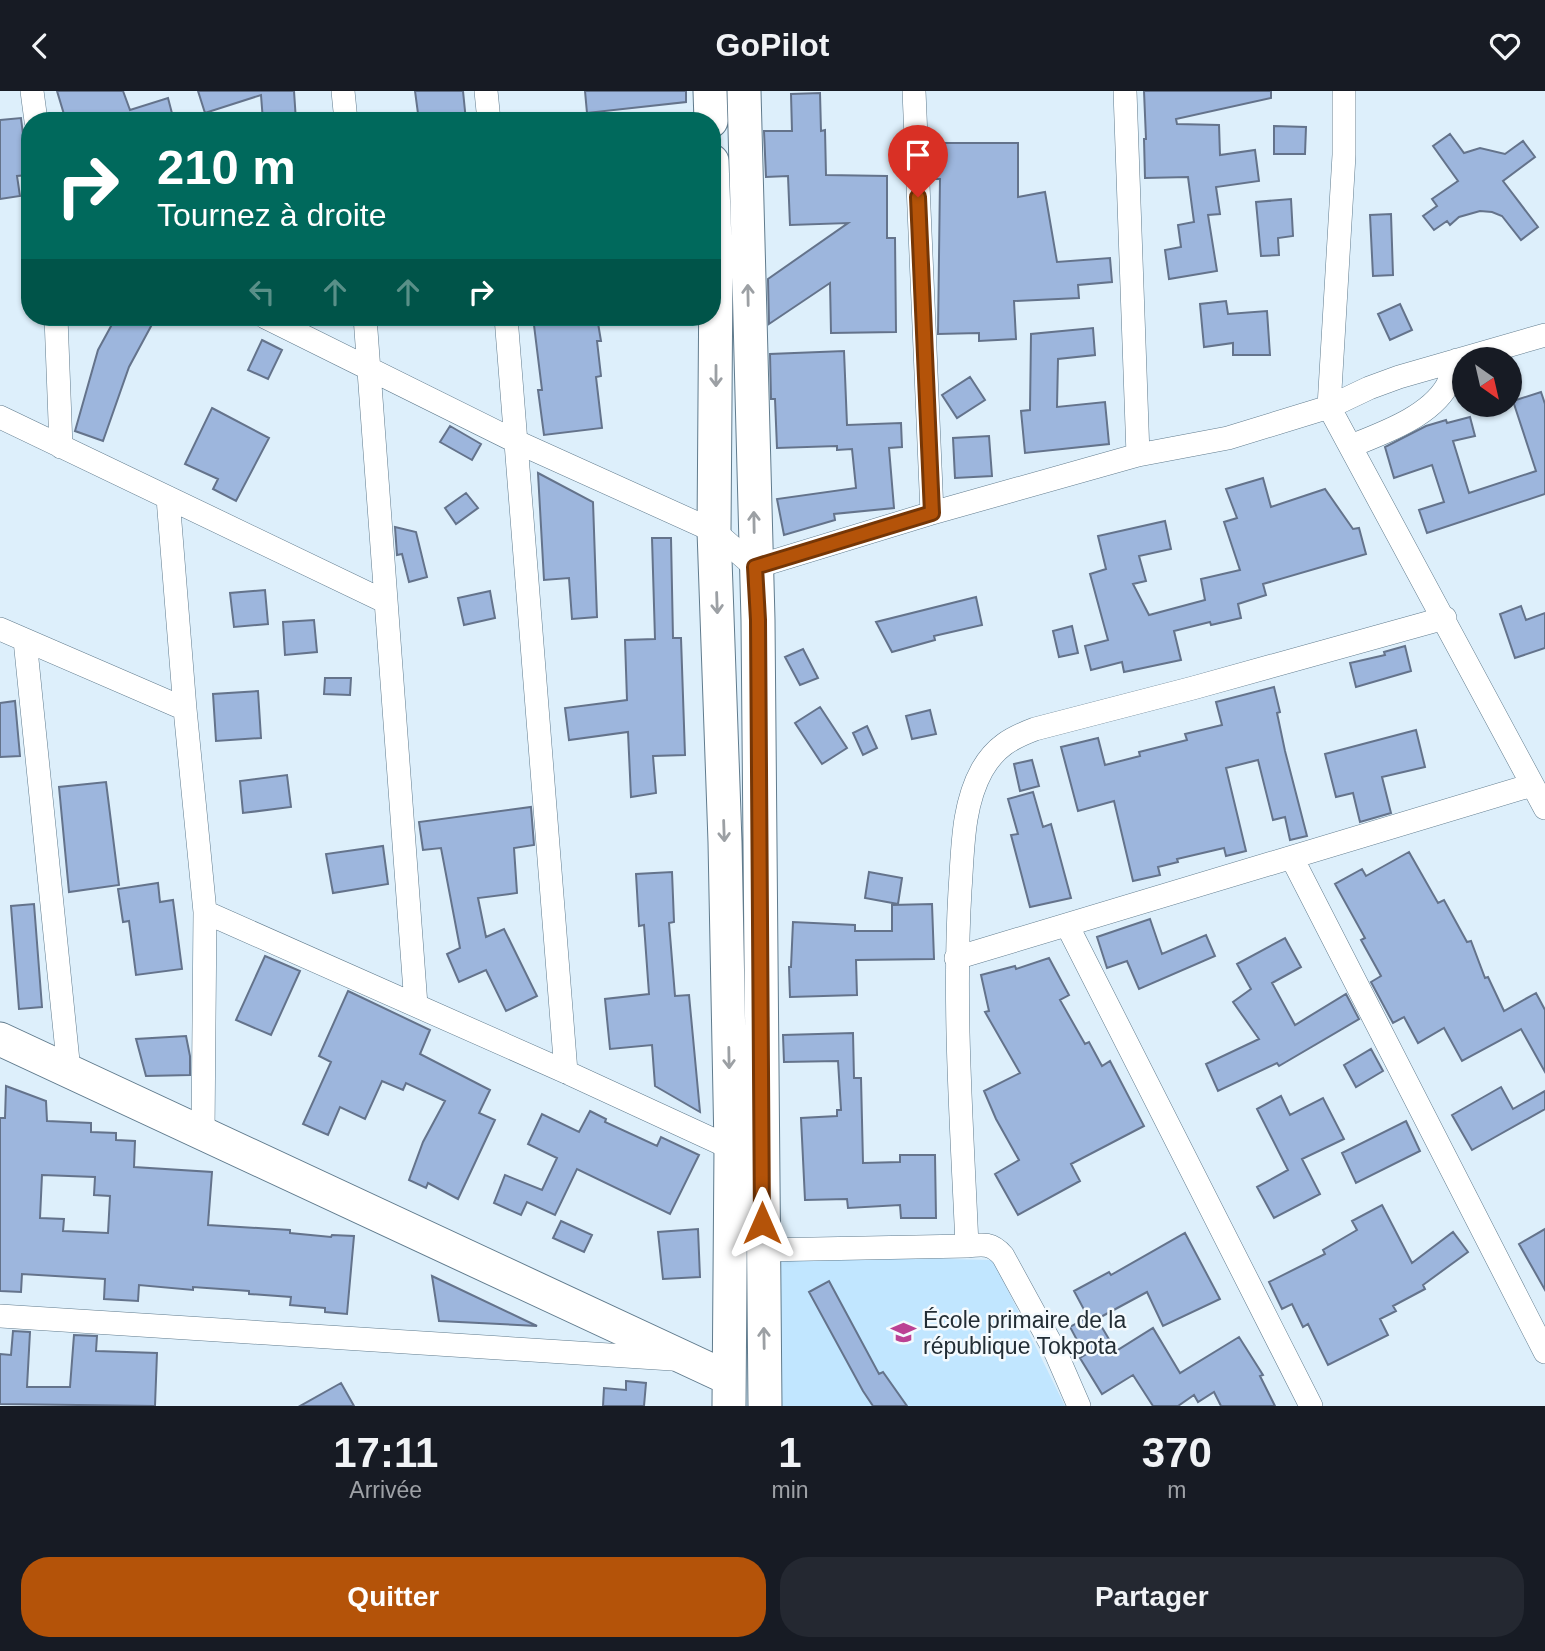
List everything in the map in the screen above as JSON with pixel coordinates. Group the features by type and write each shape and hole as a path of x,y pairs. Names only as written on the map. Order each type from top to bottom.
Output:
{"street":[{"path":"32,91 35,112"},
{"path":"343,91 345,112"},
{"path":"486,91 488,112"},
{"path":"709,91 710,112"},
{"path":"744,91 758,620 765,1406"},
{"path":"914,91 932,513"},
{"path":"1125,91 1138,455"},
{"path":"1344,91 1344,155 1329,407 1545,808"},
{"path":"56,326 61,447"},
{"path":"284,326 517,442 715,531 755,567"},
{"path":"366,326 416,1005"},
{"path":"507,326 566,1072"},
{"path":"716,326 715,531 731,1148 728,1392"},
{"path":"1503,347 1545,335"},
{"path":"755,567 932,513 1138,455 1227,437 1329,407 1368,388 1452,362"},
{"path":"1350,446 1387,432 1420,414 1446,387 1452,372"},
{"path":"0,417 386,602"},
{"path":"168,498 205,912 203,1133"},
{"path":"967,1246 956,958 964,830 972,795 982,770 994,753 1010,738 1035,729 1445,618"},
{"path":"0,629 185,709"},
{"path":"25,640 69,1071"},
{"path":"956,958 1532,785"},
{"path":"1292,858 1545,1352"},
{"path":"205,912 731,1148"},
{"path":"1067,925 1311,1406"},
{"path":"0,1038 689,1360 728,1392"},
{"path":"763,1250 986,1244 996,1248 1003,1256 1056,1353 1079,1406"},
{"path":"0,1316 689,1360"}],"shaded area":[{"name":"École primaire de la république Tokpota","path":"777,1255 993,1260 1065,1406 778,1406"}],"building":[{"path":"57,91 123,91 130,110 168,98 172,112 63,112"},
{"path":"198,91 294,91 295,112 262,112 261,95 205,112"},
{"path":"415,91 463,91 465,112 418,112"},
{"path":"585,91 686,91 686,102 587,112"},
{"path":"1144,91 1271,91 1271,98 1176,119 1177,124 1219,125 1220,155 1255,150 1259,181 1216,187 1220,214 1208,215 1217,271 1169,279 1165,250 1181,247 1178,225 1194,222 1188,177 1145,178"},
{"path":"820,93 821,131 825,130 826,175 887,176 887,238 895,238 896,332 831,333 830,283 769,324 768,279 848,223 790,225 788,176 766,177 764,131 792,131 791,94"},
{"path":"21,118 21,176 17,176 20,196 0,199 0,120"},
{"path":"1274,126 1306,127 1305,154 1274,154"},
{"path":"1450,134 1464,153 1480,148 1505,154 1523,141 1535,157 1503,181 1538,227 1521,240 1502,216 1480,211 1459,217 1450,225 1447,221 1434,230 1423,216 1437,206 1432,199 1458,181 1433,146"},
{"path":"936,143 1018,143 1018,197 1045,192 1057,262 1110,258 1112,282 1078,285 1079,298 1014,301 1016,339 979,341 979,333 938,334 940,179 936,179"},
{"path":"1291,199 1293,236 1278,238 1279,255 1261,256 1256,202"},
{"path":"1391,214 1393,275 1373,276 1370,215"},
{"path":"1226,301 1228,314 1267,311 1270,355 1233,355 1233,343 1204,347 1200,304"},
{"path":"1400,304 1412,330 1390,340 1378,314"},
{"path":"111,326 151,326 129,367 103,441 75,431 98,350"},
{"path":"534,326 598,326 601,341 597,341 601,376 596,377 602,428 544,435 538,390 542,390"},
{"path":"1093,328 1095,355 1058,359 1057,407 1105,402 1109,444 1025,453 1021,411 1030,410 1031,334"},
{"path":"262,340 282,350 268,379 248,370"},
{"path":"844,351 847,425 901,423 902,447 889,448 894,508 834,514 835,520 784,535 777,499 856,488 852,449 837,450 837,446 777,448 775,399 771,399 770,354"},
{"path":"970,377 985,400 957,418 942,395"},
{"path":"1541,392 1545,404 1545,494 1427,533 1419,510 1444,502 1432,465 1394,478 1385,447 1426,426 1470,417 1475,436 1453,441 1469,493 1536,471 1518,417 1522,417 1522,398"},
{"path":"212,408 269,438 236,501 213,489 218,479 185,464"},
{"path":"450,426 481,444 472,460 440,442"},
{"path":"989,436 992,476 955,478 953,438"},
{"path":"538,473 593,502 597,617 572,619 569,578 544,580"},
{"path":"1263,478 1271,507 1325,489 1353,529 1359,528 1366,554 1263,584 1266,595 1238,604 1241,618 1174,631 1181,660 1124,672 1122,662 1091,670 1085,646 1108,640 1090,574 1106,569 1098,536 1165,521 1171,549 1139,556 1146,581 1133,584 1149,615 1205,600 1201,579 1240,570 1224,522 1237,518 1226,489"},
{"path":"466,493 478,508 456,524 445,508"},
{"path":"395,527 416,532 427,577 409,582 402,554 397,555"},
{"path":"652,538 671,538 673,638 681,638 685,755 653,756 656,793 631,797 628,732 569,740 565,708 627,700 625,640 655,639"},
{"path":"265,590 268,624 234,627 230,593"},
{"path":"490,591 495,618 464,625 458,598"},
{"path":"976,597 982,625 934,636 935,640 892,652 876,622"},
{"path":"1521,606 1526,620 1545,613 1545,648 1515,658 1500,614"},
{"path":"314,620 317,652 285,655 283,622"},
{"path":"1072,626 1078,653 1059,657 1053,631"},
{"path":"1405,646 1411,671 1356,687 1350,663 1385,655 1384,652"},
{"path":"803,649 818,678 800,685 785,657"},
{"path":"325,678 351,678 350,695 324,694"},
{"path":"1274,687 1285,751 1307,836 1290,840 1285,817 1273,820 1258,760 1226,768 1246,851 1226,856 1224,848 1177,859 1178,862 1158,867 1160,875 1133,881 1114,801 1078,811 1061,747 1098,738 1105,765 1140,756 1139,752 1187,740 1185,734 1222,725 1216,702"},
{"path":"258,691 261,738 216,741 213,694"},
{"path":"15,701 20,756 0,757 0,703"},
{"path":"820,707 847,748 822,764 795,723"},
{"path":"930,710 936,734 912,739 906,716"},
{"path":"867,726 877,748 863,755 853,733"},
{"path":"1416,730 1425,767 1382,777 1391,813 1360,822 1353,793 1336,797 1325,754"},
{"path":"1032,760 1039,786 1020,791 1014,764"},
{"path":"287,775 291,807 243,813 240,781"},
{"path":"106,782 119,885 69,892 59,787"},
{"path":"1033,792 1043,827 1051,824 1071,898 1030,907 1011,835 1018,834 1008,799"},
{"path":"531,807 534,845 514,848 517,893 478,898 486,937 504,929 537,996 506,1011 486,970 459,982 447,954 460,948 441,848 423,850 419,822"},
{"path":"383,846 388,884 333,893 326,854"},
{"path":"1409,852 1438,903 1444,900 1467,942 1471,941 1485,978 1488,977 1504,1011 1536,993 1545,1010 1545,1072 1521,1029 1462,1061 1444,1028 1418,1043 1404,1017 1393,1023 1371,982 1381,976 1361,940 1365,938 1335,884 1362,869 1366,876"},
{"path":"672,872 674,922 669,923 675,996 689,995 700,1112 655,1086 652,1045 610,1049 605,999 649,994 644,925 639,926 636,874"},
{"path":"869,872 902,878 898,904 865,898"},
{"path":"158,883 160,902 173,900 182,969 136,975 129,921 123,922 118,889"},
{"path":"34,904 42,1007 19,1009 11,906"},
{"path":"932,904 934,959 856,960 857,995 790,997 789,967 793,922 855,925 855,931 892,931 892,905"},
{"path":"1150,919 1162,954 1206,935 1215,956 1139,989 1127,961 1107,968 1097,937"},
{"path":"1285,938 1301,967 1272,983 1295,1025 1346,994 1359,1019 1279,1066 1277,1063 1218,1091 1206,1064 1259,1039 1233,1002 1251,989 1237,964"},
{"path":"265,956 300,971 271,1035 236,1020"},
{"path":"1049,958 1069,995 1060,1000 1085,1044 1089,1042 1102,1066 1110,1061 1144,1126 1071,1164 1080,1181 1018,1215 995,1174 1019,1160 984,1091 1020,1073 985,1012 989,1011 981,975 1015,966 1016,969"},
{"path":"348,991 430,1030 420,1054 490,1090 479,1113 495,1120 458,1199 428,1183 426,1188 409,1180 423,1142 445,1101 406,1083 403,1090 382,1081 365,1119 340,1107 328,1135 303,1124 331,1062 319,1056"},
{"path":"853,1033 854,1078 861,1078 863,1163 900,1162 900,1155 935,1155 936,1218 901,1218 900,1205 848,1208 847,1199 805,1200 801,1118 837,1116 837,1110 841,1110 838,1061 784,1062 783,1035"},
{"path":"186,1036 190,1075 146,1076 136,1039"},
{"path":"1371,1049 1383,1071 1356,1087 1344,1065"},
{"path":"6,1086 46,1101 47,1121 91,1123 91,1132 116,1133 116,1140 135,1141 134,1167 212,1172 208,1225 290,1230 290,1233 331,1237 354,1236 347,1314 325,1312 325,1308 290,1305 291,1297 193,1287 193,1290 139,1285 138,1301 104,1299 105,1279 22,1274 21,1292 0,1291 0,1118 5,1118","holes":["42,1175 95,1177 94,1195 110,1196 108,1233 63,1231 64,1219 40,1218"]},
{"path":"1501,1087 1513,1109 1545,1091 1545,1109 1472,1150 1452,1115"},
{"path":"1281,1096 1290,1115 1323,1098 1344,1139 1302,1159 1320,1194 1274,1218 1257,1187 1288,1170 1257,1109"},
{"path":"590,1111 606,1119 605,1122 657,1146 661,1137 699,1155 670,1214 577,1169 555,1215 527,1202 521,1215 494,1203 505,1175 542,1190 557,1158 528,1144 542,1114 579,1132"},
{"path":"1406,1121 1420,1151 1356,1183 1342,1153"},
{"path":"1382,1205 1412,1263 1453,1232 1468,1252 1423,1285 1425,1289 1393,1306 1396,1311 1380,1319 1388,1335 1328,1365 1308,1324 1303,1327 1292,1304 1282,1309 1269,1282 1325,1254 1323,1250 1357,1230 1352,1221"},
{"path":"561,1221 592,1235 584,1252 553,1238"},
{"path":"698,1229 700,1277 663,1279 658,1232"},
{"path":"1545,1229 1545,1290 1519,1244"},
{"path":"1185,1233 1220,1299 1163,1326 1147,1292 1097,1319 1116,1351 1153,1328 1180,1373 1239,1337 1263,1375 1260,1376 1275,1406 1221,1406 1214,1392 1198,1402 1194,1395 1178,1406 1153,1406 1133,1375 1102,1394 1080,1358 1085,1355 1070,1327 1088,1317 1074,1291 1109,1272 1111,1275"},
{"path":"432,1276 537,1326 439,1321"},
{"path":"829,1281 879,1374 883,1372 907,1406 873,1406 863,1391 809,1292"},
{"path":"13,1331 30,1332 27,1387 70,1387 74,1335 97,1336 96,1351 157,1353 155,1406 0,1404 0,1354 11,1355"},
{"path":"626,1381 646,1383 644,1406 603,1406 604,1388 626,1390"},
{"path":"341,1383 354,1406 300,1406"}],"place":[{"name":"École primaire de la république Tokpota","path":"903,1333"}],"route":[{"path":"762,1223 758,620 755,567 932,513 918,197"}]}
